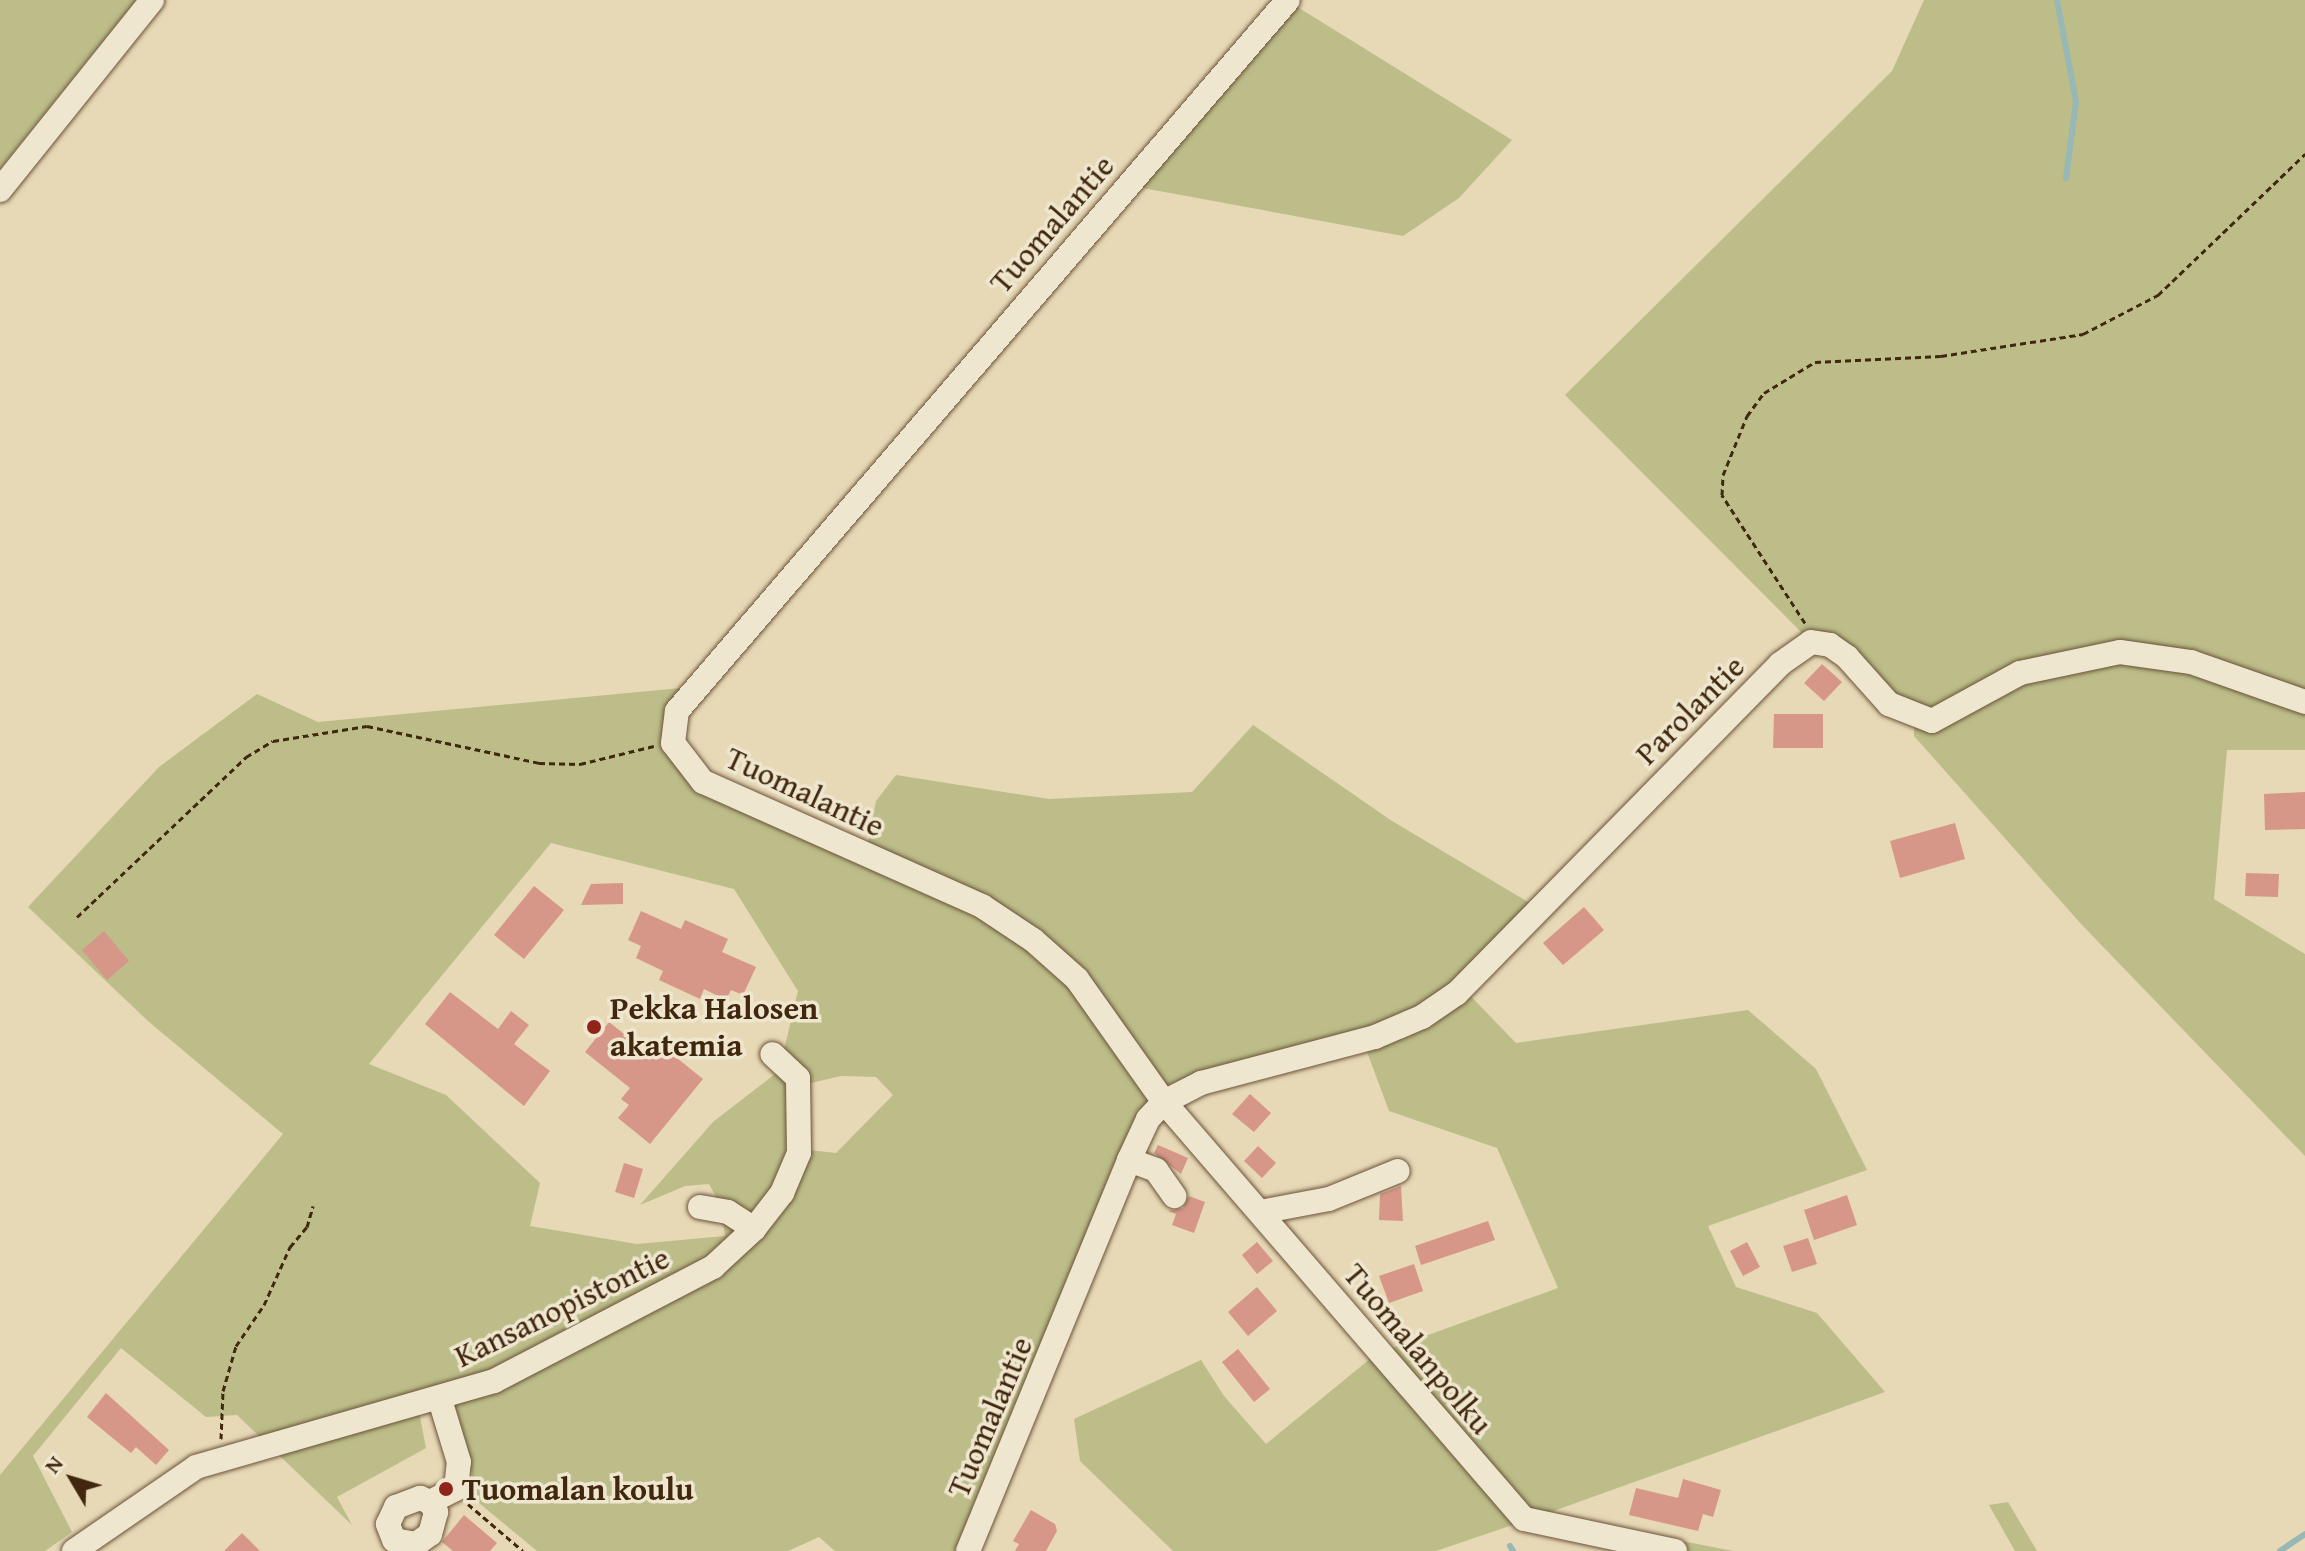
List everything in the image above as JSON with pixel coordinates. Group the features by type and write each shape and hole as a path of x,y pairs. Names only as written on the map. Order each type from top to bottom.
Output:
{"street":[{"path":"0,190 152,0"},
{"name":"Tuomalantie","path":"968,1551 1129,1160 1148,1119 1164,1102 1077,979 1033,940 982,906 703,782 673,743 677,711 726,650 1288,0"},
{"path":"1811,642 1830,645 1847,657 1889,704 1932,721 2020,673 2120,652 2191,662 2305,702"},
{"name":"Parolantie","path":"1164,1102 1201,1083 1375,1037 1422,1017 1457,993 1780,664 1811,642"},
{"name":"Kansanopistontie","path":"75,1551 196,1467 220,1457 440,1400 494,1381 605,1327 713,1267 754,1229 782,1193 799,1153 798,1078 772,1054"},
{"name":"Tuomalanpolku","path":"1164,1102 1524,1519 1675,1551"},
{"path":"1129,1160 1156,1170 1174,1196"},
{"path":"1260,1212 1329,1199 1398,1171"},
{"path":"700,1207 728,1212 754,1229"},
{"path":"430,1502 456,1489 459,1462 440,1400"}],"path":[{"path":"1811,642 1803,617 1730,515 1722,495 1723,475 1735,445 1764,393 1800,369 1825,360 1941,356 2083,334 2158,295 2305,154"},
{"path":"77,917 246,757 273,741 367,726 539,763 580,764 673,743"},
{"path":"220,1457 223,1391 236,1346 264,1305 290,1247 307,1227 313,1206"},
{"path":"456,1489 523,1551"}],"green space":[{"path":"0,0 136,0 0,169"},
{"path":"1924,0 2305,0 2305,750 2227,750 2214,899 2305,954 2305,1156 2082,925 1914,736 1914,715 1811,642 1565,395 1892,71"},
{"path":"1291,3 1512,140 1459,198 1403,236 1132,186"},
{"path":"681,688 682,738 706,775 868,843 876,801 896,775 1049,799 1192,792 1253,725 1392,821 1533,905 1456,981 1516,1043 1748,1010 1816,1069 1867,1170 1708,1226 1736,1287 1817,1313 1885,1392 1545,1514 1733,1551 1647,1551 1542,1515 1436,1551 1173,1551 1080,1461 1074,1419 1201,1360 1224,1396 1266,1444 1376,1354 1558,1288 1497,1148 1389,1111 1360,1033 1166,1085 957,1551 835,1551 819,1537 788,1551 537,1551 479,1503 453,1402 419,1411 426,1448 337,1497 352,1525 237,1415 206,1417 121,1348 33,1456 72,1532 45,1551 0,1551 0,1475 283,1134 148,1021 28,907 159,767 257,694 318,722","holes":["551,843 734,889 798,991 779,1071 713,1122 640,1205 685,1186 709,1184 721,1206 725,1236 637,1244 530,1226 540,1183 446,1095 369,1064","841,1076 876,1077 893,1095 836,1153 791,1148 794,1087"]},
{"path":"2008,1502 2037,1551 2015,1551 1989,1505"}],"building":[{"path":"1822,664 1842,682 1824,701 1804,683"},
{"path":"1774,714 1823,714 1823,748 1773,748"},
{"path":"2305,792 2305,829 2265,830 2264,794"},
{"path":"1955,823 1965,859 1900,878 1890,841"},
{"path":"2246,873 2279,874 2278,897 2245,896"},
{"path":"623,883 623,904 581,905 591,884"},
{"path":"534,886 564,910 524,959 494,935"},
{"path":"1584,907 1604,930 1563,965 1543,943"},
{"path":"641,911 681,929 685,920 728,939 722,952 756,967 743,995 731,990 726,1000 704,989 700,999 659,980 663,971 636,958 641,946 628,940"},
{"path":"104,931 129,961 107,980 82,950"},
{"path":"450,992 498,1029 511,1011 529,1025 514,1044 550,1071 524,1106 425,1024"},
{"path":"609,1022 653,1057 662,1046 703,1079 650,1144 618,1118 629,1105 621,1099 630,1088 585,1052"},
{"path":"1250,1094 1271,1113 1254,1132 1232,1114"},
{"path":"1158,1145 1188,1158 1181,1174 1154,1153"},
{"path":"1258,1146 1276,1163 1262,1178 1244,1161"},
{"path":"624,1163 643,1169 634,1198 615,1192"},
{"path":"1401,1186 1403,1221 1379,1220 1380,1194"},
{"path":"1847,1195 1857,1225 1814,1240 1804,1210"},
{"path":"1189,1196 1205,1202 1194,1233 1172,1225 1176,1214 1168,1211 1183,1208"},
{"path":"1488,1221 1495,1240 1421,1265 1415,1246"},
{"path":"1808,1238 1817,1264 1792,1272 1783,1246"},
{"path":"1257,1242 1273,1261 1257,1274 1242,1255"},
{"path":"1747,1242 1760,1267 1743,1276 1730,1251"},
{"path":"1414,1264 1423,1291 1389,1303 1379,1276"},
{"path":"1257,1287 1277,1311 1248,1336 1228,1312"},
{"path":"1238,1349 1270,1389 1254,1402 1222,1362"},
{"path":"106,1393 169,1450 156,1465 136,1447 131,1453 87,1417"},
{"path":"1683,1479 1721,1490 1713,1517 1703,1514 1698,1531 1629,1515 1636,1488 1678,1498"},
{"path":"1031,1510 1055,1524 1057,1531 1046,1551 1015,1551 1019,1544 1013,1541"},
{"path":"464,1515 497,1543 490,1551 453,1551 442,1542"},
{"path":"242,1533 260,1551 224,1551"}],"waterway":[{"path":"2057,0 2076,102 2066,178"},
{"path":"2280,1551 2305,1534"},
{"path":"1510,1546 1513,1551"}],"place":[{"name":"Pekka Halosen akatemia","path":"594,1027"},
{"name":"Tuomalan koulu","path":"446,1489"}]}
